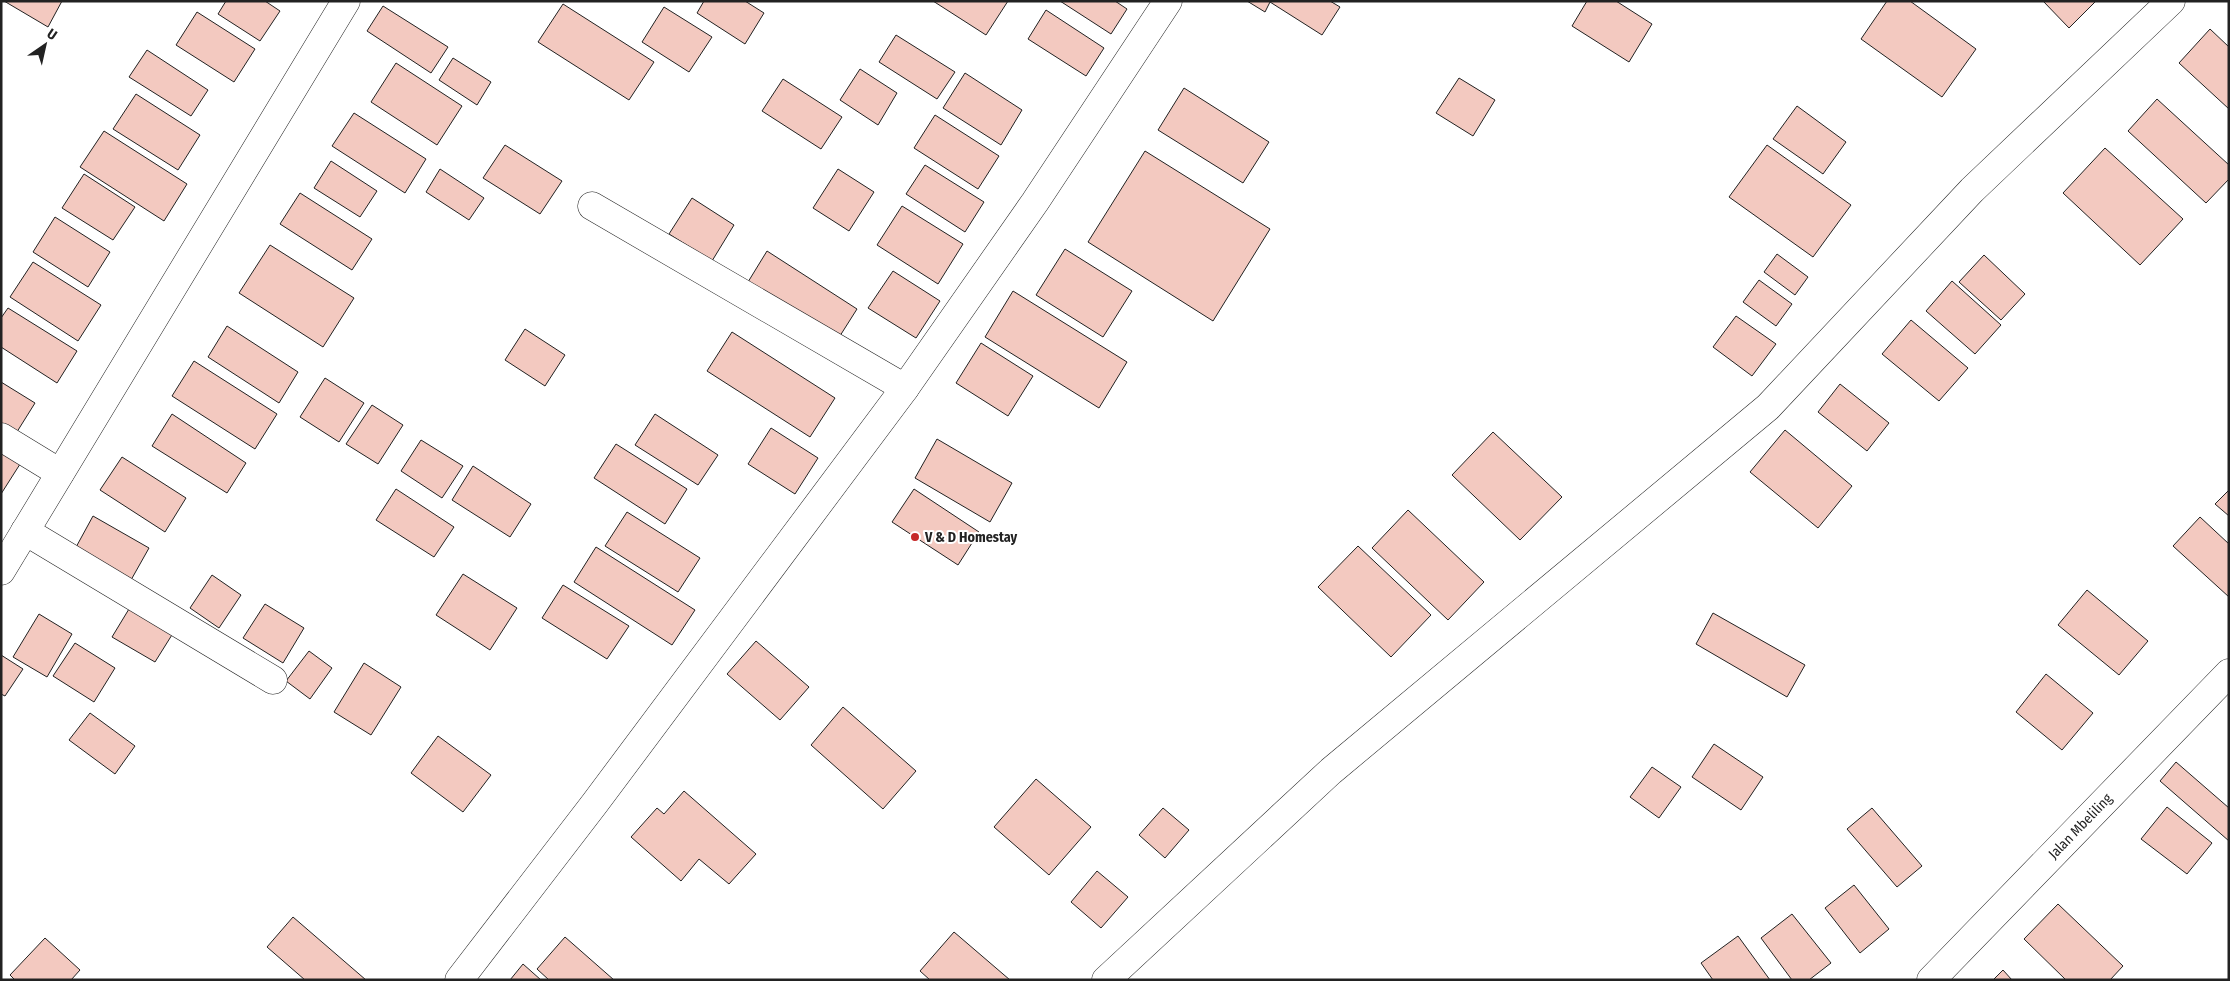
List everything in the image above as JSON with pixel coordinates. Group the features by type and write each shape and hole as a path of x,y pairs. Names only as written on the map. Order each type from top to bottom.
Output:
{"street":[{"path":"1,571 346,1"},
{"path":"459,980 595,802 905,388 1035,202 1168,1"},
{"path":"1106,980 1331,771 1768,407 1972,190 2171,1"},
{"path":"592,206 905,388"},
{"path":"1,437 60,473"},
{"path":"25,531 273,680"},
{"name":"Jalan Mbeliling","path":"1931,980 2229,673"}],"building":[{"path":"4,1 62,1 48,27"},
{"path":"226,1 265,1 280,11 260,41 218,14"},
{"path":"704,1 745,1 764,13 745,44 697,13"},
{"path":"933,1 1008,1 986,35"},
{"path":"1060,1 1115,1 1127,9 1111,34"},
{"path":"1247,1 1330,1 1340,7 1322,35 1270,2 1265,12"},
{"path":"1587,1 1616,1 1652,24 1629,62 1572,26"},
{"path":"1887,1 1910,1 1976,49 1942,97 1861,39"},
{"path":"2043,1 2096,1 2069,28"},
{"path":"563,4 654,62 629,100 538,42"},
{"path":"383,6 448,47 431,73 367,31"},
{"path":"664,7 712,37 689,72 642,42"},
{"path":"1046,10 1104,48 1086,76 1028,39"},
{"path":"197,12 255,49 234,82 176,45"},
{"path":"2210,29 2229,47 2229,109 2179,63"},
{"path":"896,35 955,72 937,99 879,62"},
{"path":"147,50 208,90 191,116 129,77"},
{"path":"453,58 491,82 477,105 439,80"},
{"path":"396,63 462,106 437,145 371,102"},
{"path":"860,69 897,93 878,125 840,100"},
{"path":"965,73 1022,110 1001,145 943,108"},
{"path":"1459,78 1495,100 1473,136 1436,113"},
{"path":"783,79 842,117 821,149 762,111"},
{"path":"1184,88 1269,142 1243,183 1158,130"},
{"path":"136,94 200,135 178,170 113,129"},
{"path":"2157,99 2229,165 2229,179 2206,203 2128,131"},
{"path":"1797,106 1846,142 1823,174 1773,139"},
{"path":"354,113 426,159 405,193 332,146"},
{"path":"935,115 999,156 978,189 914,148"},
{"path":"104,131 187,184 164,221 80,167"},
{"path":"505,145 562,181 540,214 483,178"},
{"path":"1767,145 1851,205 1813,257 1729,197"},
{"path":"2105,148 2183,219 2140,265 2063,193"},
{"path":"1145,151 1270,229 1213,321 1088,242"},
{"path":"331,161 377,191 360,217 314,188"},
{"path":"925,165 984,202 965,232 906,194"},
{"path":"440,169 484,198 469,220 426,192"},
{"path":"838,169 874,192 849,231 813,208"},
{"path":"84,174 135,207 113,240 62,208"},
{"path":"300,193 372,239 352,270 280,224"},
{"path":"692,198 734,225 712,261 669,234"},
{"path":"902,206 963,244 938,284 877,245"},
{"path":"55,217 110,252 88,287 33,252"},
{"path":"270,245 354,298 323,347 239,293"},
{"path":"1065,249 1132,291 1103,337 1036,295"},
{"path":"767,251 857,309 838,339 748,282"},
{"path":"1777,254 1808,277 1795,295 1764,272"},
{"path":"1984,255 2025,294 2001,320 1959,282"},
{"path":"33,262 101,305 78,341 10,297"},
{"path":"893,271 940,301 916,338 868,308"},
{"path":"1759,280 1792,304 1776,326 1743,302"},
{"path":"1952,281 2001,325 1975,354 1926,311"},
{"path":"1013,291 1127,362 1099,408 985,337"},
{"path":"8,308 77,351 57,383 1,347 1,318"},
{"path":"1736,316 1776,344 1752,376 1713,347"},
{"path":"1911,320 1968,368 1939,401 1882,354"},
{"path":"227,326 298,372 279,403 208,357"},
{"path":"525,329 565,355 545,386 505,360"},
{"path":"732,332 835,398 810,437 707,371"},
{"path":"981,343 1033,376 1008,416 956,383"},
{"path":"194,361 277,414 255,449 172,396"},
{"path":"325,378 364,403 339,442 300,417"},
{"path":"1,382 35,403 15,435 1,427"},
{"path":"1840,384 1889,423 1867,451 1818,412"},
{"path":"372,405 403,425 378,464 346,444"},
{"path":"172,414 246,463 227,493 152,446"},
{"path":"655,414 718,455 698,485 635,445"},
{"path":"771,428 818,458 795,494 748,464"},
{"path":"1785,430 1852,486 1818,528 1750,472"},
{"path":"1493,432 1562,497 1520,540 1452,475"},
{"path":"937,439 1012,483 990,522 915,478"},
{"path":"421,440 463,466 442,498 401,471"},
{"path":"616,444 687,489 665,524 594,478"},
{"path":"1,448 22,461 1,494"},
{"path":"122,457 186,498 165,532 100,490"},
{"path":"473,466 531,504 510,537 452,500"},
{"path":"396,489 454,527 434,557 376,520"},
{"path":"914,489 979,532 958,565 892,522"},
{"path":"2229,490 2229,516 2215,504"},
{"path":"1408,510 1484,582 1448,620 1372,548"},
{"path":"627,512 700,558 678,592 605,546"},
{"path":"93,516 149,548 131,580 75,549"},
{"path":"2200,517 2229,544 2229,597 2173,546"},
{"path":"1358,546 1431,615 1391,657 1318,587"},
{"path":"596,547 695,610 672,645 574,582"},
{"path":"463,574 517,608 490,650 436,615"},
{"path":"212,575 241,595 219,628 190,608"},
{"path":"563,585 629,626 607,659 542,618"},
{"path":"2087,590 2148,641 2119,675 2058,625"},
{"path":"132,604 175,630 155,662 112,637"},
{"path":"265,604 304,628 283,663 243,638"},
{"path":"1713,613 1805,665 1787,697 1696,644"},
{"path":"39,614 72,634 47,677 13,657"},
{"path":"756,641 809,687 780,720 727,674"},
{"path":"75,643 115,668 94,702 53,676"},
{"path":"309,651 332,668 310,699 286,681"},
{"path":"1,655 23,669 5,696 1,694"},
{"path":"364,663 401,687 371,735 334,712"},
{"path":"2046,674 2093,713 2062,750 2016,712"},
{"path":"843,707 916,771 883,809 811,745"},
{"path":"90,713 135,746 115,774 69,740"},
{"path":"438,736 491,775 463,812 411,773"},
{"path":"1714,744 1763,777 1741,810 1692,777"},
{"path":"2176,762 2229,808 2229,841 2160,781"},
{"path":"1652,767 1681,787 1659,818 1630,797"},
{"path":"1036,779 1091,827 1049,875 994,827"},
{"path":"684,791 756,854 729,884 699,859 681,881 631,837 657,808 664,814"},
{"path":"2167,807 2212,843 2187,874 2141,839"},
{"path":"1163,808 1189,830 1165,858 1139,835"},
{"path":"1872,808 1922,866 1897,887 1847,829"},
{"path":"1097,871 1128,897 1101,928 1071,902"},
{"path":"1854,885 1889,929 1860,953 1825,908"},
{"path":"2058,904 2123,966 2110,980 2066,980 2024,939"},
{"path":"1792,914 1831,963 1809,980 1792,980 1761,938"},
{"path":"293,917 366,980 305,980 267,947"},
{"path":"954,932 1010,980 930,980 920,971"},
{"path":"1738,936 1770,980 1713,980 1701,963"},
{"path":"565,937 614,980 549,980 537,969"},
{"path":"45,938 80,970 71,980 15,980 10,975"},
{"path":"523,964 541,980 510,980"},
{"path":"2003,970 2012,980 1993,980"}],"place":[{"name":"V & D Homestay","path":"915,537"}]}
